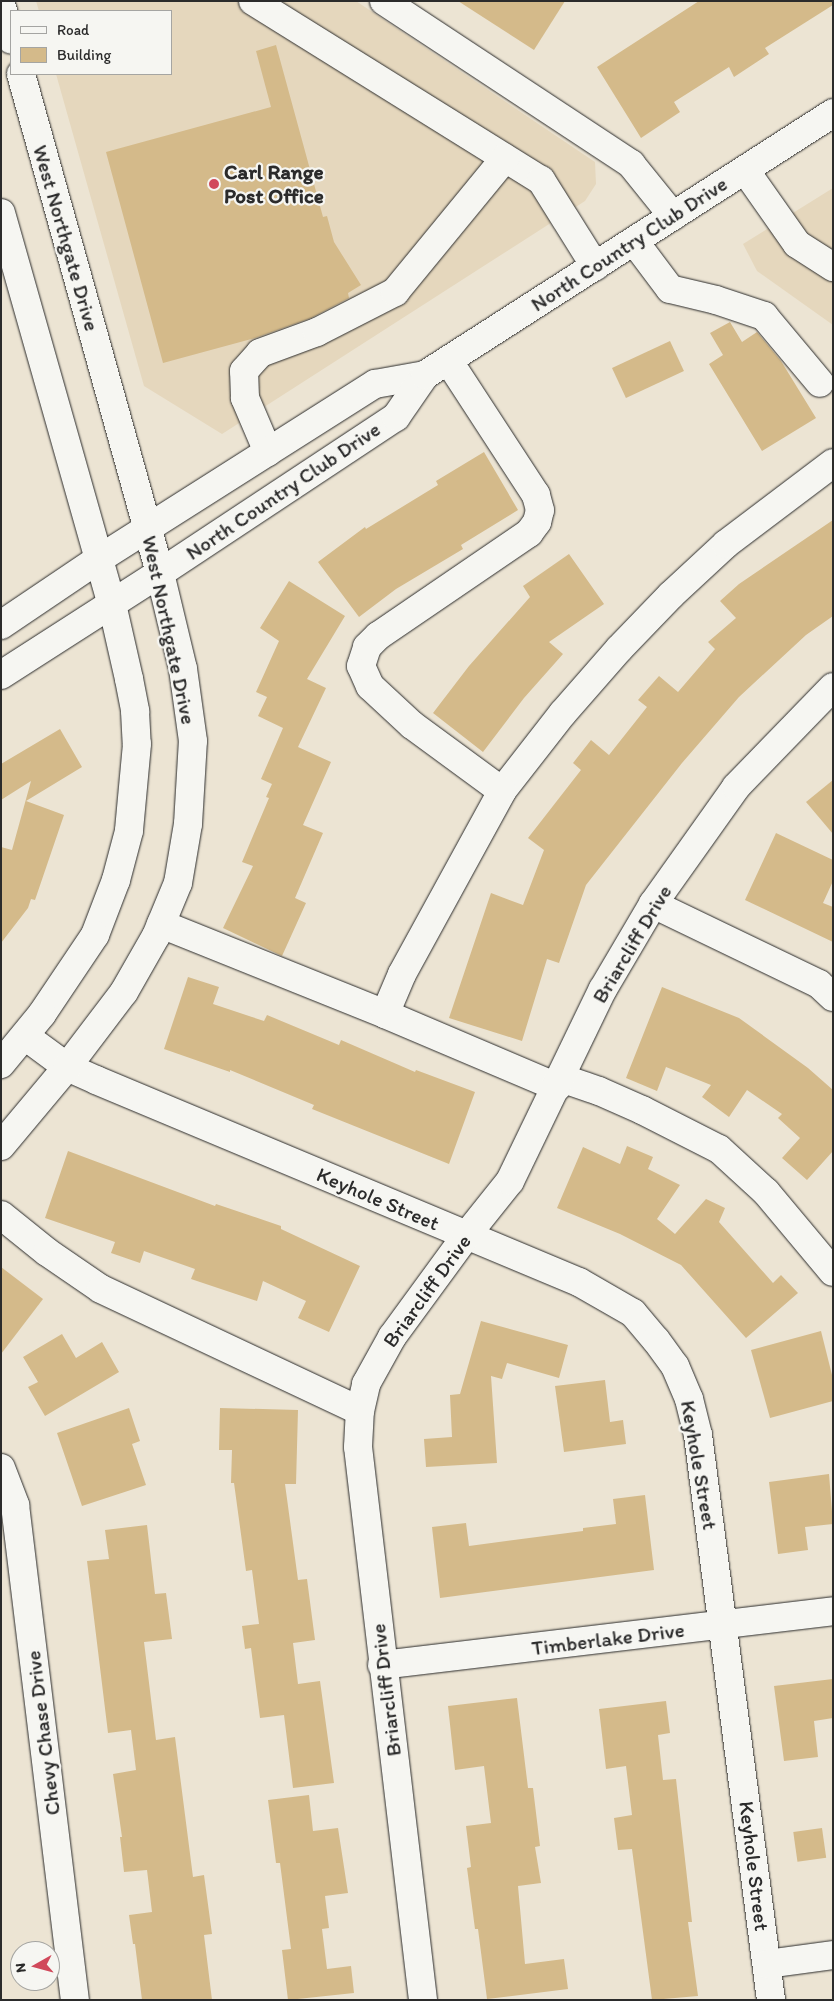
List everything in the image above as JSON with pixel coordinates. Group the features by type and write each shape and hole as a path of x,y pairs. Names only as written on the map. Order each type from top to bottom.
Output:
{"street":[{"path":"253,1 541,180 595,266"},
{"path":"384,1 415,10 631,164 673,216"},
{"path":"1,4 10,36"},
{"name":"West Northgate Drive","path":"1,1146 67,1067 124,992 161,924 178,883 188,824 193,741 183,670 160,573 21,75"},
{"name":"North Country Club Drive","path":"1,675 160,573 396,417 425,375 833,113"},
{"path":"268,452 245,398 244,371 260,353 317,332 395,292 505,158"},
{"path":"745,170 797,244 820,261 833,267"},
{"path":"1,212 112,604 135,711 137,744 128,831 116,880 96,934 66,980 25,1036 1,1064"},
{"path":"634,240 670,290 716,300 764,316 820,383"},
{"path":"448,360 536,495 540,510 538,522 529,533 378,636 367,647 361,666 370,686 412,725 502,791"},
{"name":"North Country Club Drive","path":"1,625 99,559 375,384 425,375"},
{"path":"385,1014 402,974 502,791 569,706 619,649 671,595 726,544 833,463"},
{"name":"Briarcliff Drive","path":"422,2000 358,1447 360,1411 366,1384 374,1366 392,1337 466,1236 510,1181 603,990 653,904 736,788 829,700"},
{"path":"653,904 819,984 833,997"},
{"path":"161,924 559,1083 625,1102 719,1149 766,1192 833,1272"},
{"name":"Keyhole Street","path":"25,1036 67,1067 579,1282 633,1313 675,1366 690,1399 698,1436 771,2000"},
{"path":"1,1215 46,1252 101,1289 360,1411"},
{"name":"Chevy Chase Drive","path":"1,1468 15,1505 75,2000"},
{"name":"Timberlake Drive","path":"382,1665 833,1611"},
{"path":"767,1964 833,1955"}],"shaded area":[{"path":"36,1 356,1 595,162 596,184 585,201 222,434 144,386 56,75 172,75 172,10 39,10"},
{"path":"833,188 833,325 757,271 743,244"}],"building":[{"path":"458,1 565,1 534,50"},
{"path":"699,1 833,1 833,5 765,48 769,54 734,77 729,67 674,102 680,112 641,138 597,67"},
{"name":"Carl Range Post Office","path":"276,45 323,217 327,216 334,242 361,285 348,293 349,298 311,318 255,338 163,363 106,152 271,107 256,51"},
{"path":"730,322 742,342 757,332 781,361 816,418 762,451 709,364 723,355 710,333"},
{"path":"670,341 684,371 626,398 612,368"},
{"path":"484,452 518,510 461,545 463,549 396,589 359,617 318,562 365,527 366,529 438,485 436,481"},
{"path":"833,520 833,616 806,635 739,697 682,763 586,885 559,963 547,959 522,1041 449,1018 491,893 523,905 544,850 528,838 581,770 573,763 591,740 609,755 647,707 638,700 659,676 678,692 715,649 708,642 736,618 720,601 739,584"},
{"path":"569,554 604,604 549,642 563,654 524,698 483,752 433,713 469,666 530,597 523,586"},
{"path":"289,581 345,616 307,679 326,688 298,747 331,762 303,825 323,833 295,898 306,903 282,956 223,928 253,866 242,862 269,798 266,797 272,784 261,779 283,728 258,716 267,697 256,692 279,641 260,628"},
{"path":"60,729 82,767 26,801 64,815 35,900 31,899 28,908 1,943 1,847 12,850 31,781 1,800 1,764"},
{"path":"833,780 833,834 806,802"},
{"path":"776,833 833,860 833,881 823,903 833,907 833,942 745,900"},
{"path":"188,977 219,987 213,1004 264,1021 267,1015 339,1045 341,1040 415,1072 416,1070 475,1092 449,1164 312,1109 314,1105 230,1070 230,1072 164,1049"},
{"path":"662,987 739,1018 808,1068 833,1090 833,1151 807,1180 782,1158 800,1138 778,1118 782,1114 747,1090 729,1117 702,1097 711,1085 666,1067 657,1091 626,1078"},
{"path":"627,1146 653,1157 648,1169 680,1185 657,1219 675,1234 706,1199 725,1208 719,1222 773,1283 781,1275 798,1293 746,1338 681,1265 620,1234 557,1208 583,1147 620,1164"},
{"path":"68,1151 215,1206 216,1204 281,1226 281,1229 360,1266 329,1332 298,1318 306,1301 263,1281 257,1301 191,1279 195,1269 144,1251 140,1263 111,1253 115,1242 45,1218"},
{"path":"1,1267 43,1299 1,1354"},
{"path":"481,1321 568,1345 559,1378 507,1363 502,1379 491,1376 497,1463 426,1467 424,1439 452,1437 450,1395 460,1394"},
{"path":"821,1331 833,1379 833,1401 770,1418 751,1350"},
{"path":"62,1334 76,1358 102,1342 119,1372 45,1416 28,1387 38,1382 23,1357"},
{"path":"605,1380 610,1422 623,1420 626,1444 564,1452 555,1386"},
{"path":"129,1408 140,1441 132,1444 146,1485 82,1506 57,1433"},
{"path":"220,1408 298,1410 296,1484 285,1484 298,1580 307,1579 315,1640 293,1643 298,1684 320,1681 334,1783 293,1788 284,1715 260,1718 251,1648 245,1649 242,1626 259,1624 252,1570 246,1571 234,1483 231,1483 232,1450 219,1450"},
{"path":"829,1474 833,1524 805,1527 808,1550 778,1554 769,1482"},
{"path":"645,1495 654,1570 440,1598 432,1527 466,1523 469,1546 583,1531 583,1528 616,1524 613,1499"},
{"path":"147,1525 155,1594 166,1593 172,1639 144,1642 156,1740 175,1737 193,1877 204,1875 212,1934 204,1935 212,2000 142,2000 135,1944 133,1944 129,1915 152,1912 147,1870 124,1872 120,1837 122,1837 113,1774 136,1770 131,1730 108,1733 87,1561 109,1559 105,1530"},
{"path":"833,1679 833,1718 814,1721 818,1757 784,1761 774,1686"},
{"path":"517,1698 528,1788 533,1788 540,1846 535,1847 541,1883 518,1886 525,1964 564,1959 568,1989 487,1999 478,1929 475,1929 467,1868 471,1867 466,1826 491,1823 484,1766 455,1770 448,1706"},
{"path":"666,1701 670,1733 658,1735 663,1780 676,1779 692,1922 688,1922 698,1996 652,2000 632,1849 618,1850 614,1818 632,1815 626,1766 606,1769 599,1709"},
{"path":"309,1795 313,1831 338,1828 348,1893 325,1896 329,1928 322,1929 327,1969 351,1966 354,1993 288,2000 282,1950 291,1949 280,1863 276,1863 268,1800"},
{"path":"822,1828 826,1858 797,1862 793,1832"}],"place":[{"name":"Carl Range Post Office","path":"214,184"}]}
